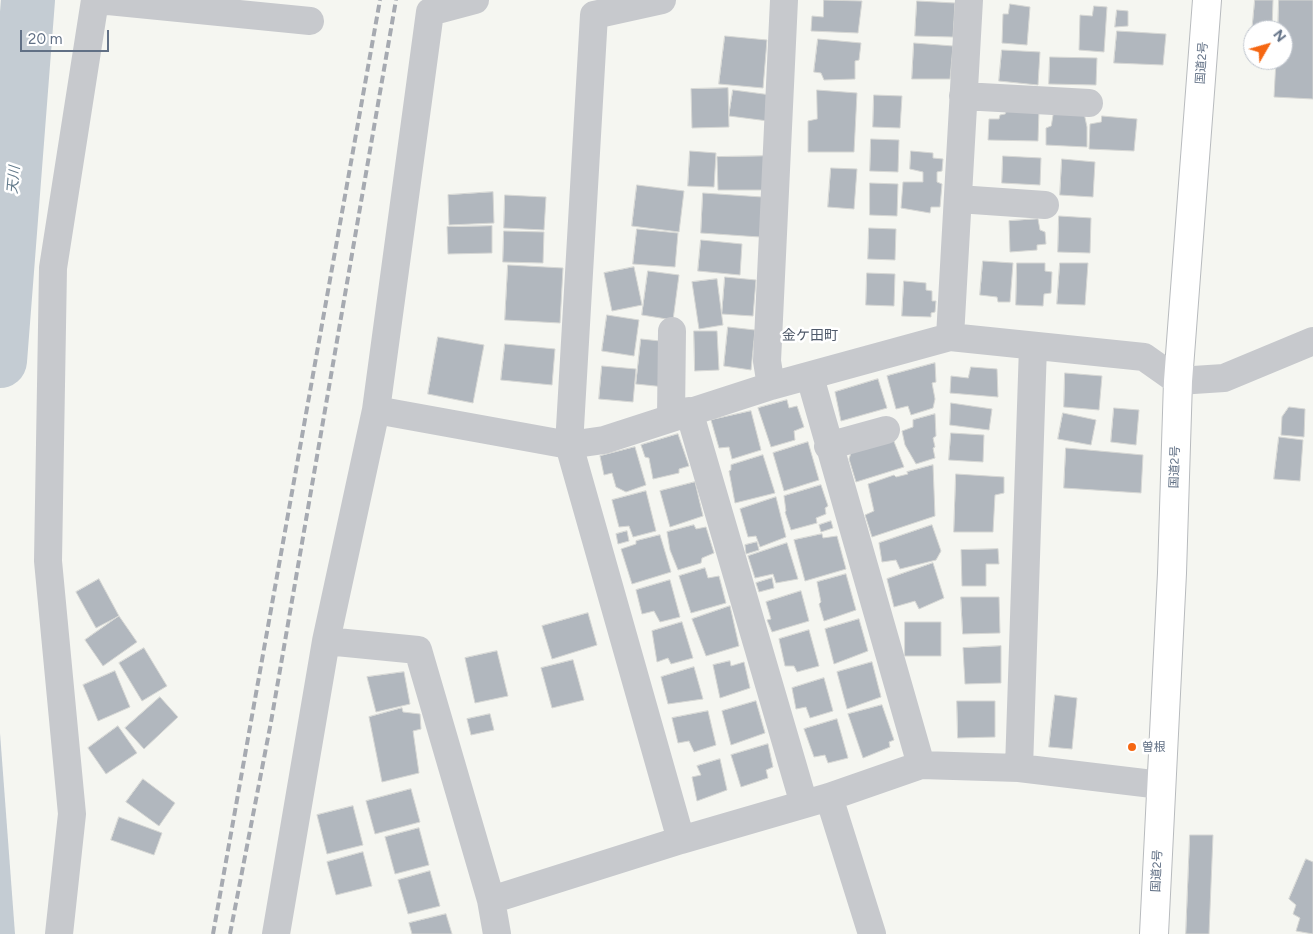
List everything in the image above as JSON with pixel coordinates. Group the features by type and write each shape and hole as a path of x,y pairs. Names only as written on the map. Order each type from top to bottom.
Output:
{"highway":[{"name":"国道2号","path":"1154,934 1172,572 1178,381 1207,0"}],"street":[{"path":"59,934 72,814 48,561 53,268 97,0 310,20"},
{"path":"276,934 326,641 376,410 430,12 475,0"},
{"path":"662,0 586,7 569,445 681,840"},
{"path":"771,386 767,361 784,0"},
{"path":"950,337 969,0"},
{"path":"964,96 1089,103"},
{"path":"958,199 1045,205"},
{"path":"672,331 680,414 817,801 872,934"},
{"path":"376,410 569,445 604,440 771,386 810,377 950,337 1144,357 1178,381 1224,378 1313,341"},
{"path":"1019,768 1033,346"},
{"path":"810,377 828,446 921,765"},
{"path":"828,446 886,430"},
{"path":"326,641 418,650 491,900 497,934"},
{"path":"491,900 681,840 817,801 921,765 1019,768 1162,785"}],"shaded area":[{"path":"0,733 15,934 0,934"}],"building":[{"path":"824,0 862,1 858,33 811,31 812,16 823,17"},
{"path":"1255,0 1273,0 1272,20 1253,20"},
{"path":"1279,0 1313,0 1313,99 1274,97 1275,70 1293,70 1293,20 1278,20"},
{"path":"917,1 955,3 953,37 915,36"},
{"path":"1010,4 1030,7 1027,45 1002,43 1003,14 1008,14"},
{"path":"1094,6 1107,7 1104,52 1079,50 1080,15 1092,16"},
{"path":"1117,10 1128,11 1128,26 1115,27"},
{"path":"1117,31 1166,34 1163,65 1114,63"},
{"path":"725,36 767,40 763,88 719,84"},
{"path":"818,39 861,43 859,60 855,61 855,79 824,80 821,73 814,72"},
{"path":"914,43 953,46 950,79 912,79"},
{"path":"1002,50 1040,52 1038,85 999,81"},
{"path":"1050,57 1097,58 1096,85 1049,84"},
{"path":"728,88 729,127 692,128 691,89"},
{"path":"733,90 771,95 768,121 729,116"},
{"path":"817,90 857,93 854,152 808,152 808,121 817,119"},
{"path":"874,95 902,96 900,128 873,127"},
{"path":"1007,109 1039,110 1038,141 988,140 989,119 999,119 1000,115 1005,114"},
{"path":"1054,111 1084,113 1087,127 1087,147 1046,145 1046,128 1051,126"},
{"path":"1102,116 1137,119 1134,151 1089,149 1090,124 1101,122"},
{"path":"871,139 899,140 898,172 870,171"},
{"path":"690,151 716,153 714,187 688,186"},
{"path":"911,151 933,153 933,158 943,159 942,171 937,172 937,182 942,184 940,207 931,207 930,213 901,208 903,182 923,182 923,172 910,169"},
{"path":"767,156 768,190 718,190 717,157"},
{"path":"1003,156 1041,158 1040,185 1002,183"},
{"path":"1062,159 1095,162 1093,197 1060,195"},
{"path":"831,168 857,169 854,209 828,207"},
{"path":"870,183 898,184 897,216 870,215"},
{"path":"637,185 684,191 679,232 632,226"},
{"path":"493,192 494,223 449,225 448,195"},
{"path":"703,193 762,197 760,237 701,233"},
{"path":"505,195 546,197 544,230 504,228"},
{"path":"1059,216 1091,218 1090,253 1058,252"},
{"path":"1038,219 1040,230 1045,232 1046,244 1037,245 1037,250 1010,252 1009,221"},
{"path":"492,226 492,253 448,254 447,227"},
{"path":"869,228 896,229 895,260 868,259"},
{"path":"637,229 678,233 675,267 633,264"},
{"path":"504,231 544,232 543,263 503,262"},
{"path":"701,240 742,244 740,275 698,271"},
{"path":"983,261 1013,263 1010,302 998,302 997,297 980,295"},
{"path":"1017,263 1045,263 1045,271 1052,272 1051,293 1044,294 1043,306 1016,305"},
{"path":"1060,263 1088,263 1085,305 1057,304"},
{"path":"508,265 563,268 560,323 505,320"},
{"path":"634,267 642,305 612,311 604,273"},
{"path":"648,271 679,275 673,320 642,315"},
{"path":"867,273 895,274 894,306 866,305"},
{"path":"725,277 756,280 753,316 722,314"},
{"path":"717,279 723,325 699,329 692,282"},
{"path":"904,281 926,283 926,290 932,291 932,301 936,301 935,312 931,313 931,317 902,316"},
{"path":"607,315 639,320 634,356 602,351"},
{"path":"728,327 755,330 751,370 724,366"},
{"path":"694,331 717,331 719,370 695,371"},
{"path":"438,337 484,345 473,403 428,394"},
{"path":"641,339 670,342 665,387 636,384"},
{"path":"505,344 555,349 552,385 501,380"},
{"path":"935,363 936,382 932,383 935,399 933,408 911,415 908,406 896,409 887,376"},
{"path":"602,366 636,369 633,402 599,399"},
{"path":"971,367 997,369 998,397 950,393 951,376 968,378"},
{"path":"1065,373 1102,376 1099,410 1064,407"},
{"path":"878,379 887,408 841,421 835,392"},
{"path":"787,400 789,408 797,406 804,427 794,431 795,440 771,447 758,408"},
{"path":"951,403 992,409 989,430 950,425"},
{"path":"1289,407 1305,409 1304,437 1281,435 1282,417"},
{"path":"1114,408 1139,410 1136,445 1111,442"},
{"path":"751,411 761,450 732,459 729,447 719,448 711,420"},
{"path":"1063,413 1096,420 1091,445 1058,439"},
{"path":"935,414 936,436 933,438 935,447 933,448 935,458 916,464 905,445 902,431 913,427 913,420"},
{"path":"951,433 984,435 983,462 949,460"},
{"path":"678,434 689,466 679,469 679,473 653,479 649,458 645,457 641,445"},
{"path":"1279,437 1303,440 1300,481 1274,479"},
{"path":"893,439 904,467 856,482 849,459 852,450"},
{"path":"808,442 819,480 784,491 773,453"},
{"path":"635,447 646,485 626,492 616,487 612,473 604,475 600,456"},
{"path":"1066,448 1143,455 1141,493 1064,488"},
{"path":"763,455 775,493 735,503 729,471 731,470 731,465"},
{"path":"933,465 935,516 872,537 865,515 874,511 868,484 894,475 896,477 908,474 907,472"},
{"path":"956,474 1004,477 1004,493 995,495 993,532 954,532"},
{"path":"695,482 703,516 670,527 660,491"},
{"path":"821,485 828,506 825,508 826,514 816,518 817,523 791,530 785,512 784,496"},
{"path":"646,491 656,531 633,537 629,526 619,527 612,500"},
{"path":"776,497 786,537 760,547 756,536 748,537 740,509"},
{"path":"831,521 833,528 821,532 819,525"},
{"path":"694,525 696,529 706,527 714,553 702,558 701,563 678,570 670,550 667,532"},
{"path":"932,525 941,551 936,560 900,569 896,560 882,562 879,543"},
{"path":"627,531 629,541 618,544 616,534"},
{"path":"822,534 823,538 837,536 846,569 805,581 794,540"},
{"path":"660,535 671,572 632,584 621,549 636,544 636,541"},
{"path":"757,542 759,550 746,554 745,545"},
{"path":"787,543 798,579 776,583 773,574 755,578 748,556"},
{"path":"998,549 999,564 986,564 986,586 962,586 961,550"},
{"path":"933,563 944,598 919,609 915,601 894,607 887,579"},
{"path":"705,568 708,578 719,576 726,603 691,613 679,576"},
{"path":"846,574 856,610 824,621 819,604 821,602 817,582"},
{"path":"772,578 774,588 759,592 756,583"},
{"path":"99,579 119,616 96,628 76,592"},
{"path":"670,580 680,617 660,622 654,611 642,614 636,590"},
{"path":"801,591 809,621 772,632 767,620 771,619 766,602"},
{"path":"961,597 999,597 1000,633 963,634"},
{"path":"730,606 739,646 706,656 692,619"},
{"path":"588,613 597,645 552,659 542,626"},
{"path":"119,616 137,642 103,666 85,640"},
{"path":"859,619 868,651 834,664 825,629"},
{"path":"682,622 693,658 671,664 668,658 657,662 652,631"},
{"path":"905,622 941,622 941,656 905,656"},
{"path":"809,630 819,666 797,672 794,666 785,666 779,639"},
{"path":"1001,646 1001,683 965,684 963,648"},
{"path":"144,648 167,686 142,701 119,663"},
{"path":"497,651 508,696 475,703 465,658"},
{"path":"573,660 584,700 552,708 541,668"},
{"path":"730,661 731,666 744,662 750,688 720,698 713,665"},
{"path":"872,662 881,697 847,709 837,672"},
{"path":"694,667 703,699 668,704 661,677"},
{"path":"115,671 130,707 98,721 83,685"},
{"path":"404,672 410,704 376,712 367,677"},
{"path":"824,678 833,711 810,718 806,707 796,709 792,688"},
{"path":"1055,695 1077,698 1072,749 1049,747"},
{"path":"160,697 178,717 144,749 125,728"},
{"path":"756,701 765,733 731,745 722,711"},
{"path":"957,701 995,701 995,737 958,738"},
{"path":"882,705 894,740 889,742 890,747 863,758 848,714"},
{"path":"402,708 403,712 420,714 421,729 413,731 419,773 382,782 369,717"},
{"path":"708,711 716,745 694,752 689,741 678,743 672,718"},
{"path":"490,714 494,730 471,735 467,719"},
{"path":"837,719 848,758 828,763 825,755 814,757 804,729"},
{"path":"118,726 137,753 106,774 88,748"},
{"path":"768,744 773,767 766,770 768,778 741,787 731,755"},
{"path":"720,759 727,790 697,801 692,777 701,775 697,766"},
{"path":"143,779 175,803 159,826 126,802"},
{"path":"411,789 420,822 375,834 366,801"},
{"path":"353,806 363,845 327,854 317,815"},
{"path":"119,817 162,833 154,855 111,840"},
{"path":"419,828 429,865 395,874 385,837"},
{"path":"1190,835 1213,835 1209,934 1186,934"},
{"path":"363,852 372,886 336,895 327,862"},
{"path":"1306,859 1313,862 1313,934 1296,931 1300,918 1293,914 1296,905 1289,899"},
{"path":"430,871 440,906 408,914 398,880"},
{"path":"446,914 452,934 412,934 409,923"}],"waterway":[{"name":"天川","path":"0,361 28,0"}],"railway":[{"path":"213,934 380,0"},
{"path":"230,934 271,722 396,0"}],"place":[{"name":"曽根","path":"1132,747"}],"district":[{"name":"金ケ田町","path":"810,336"}]}
